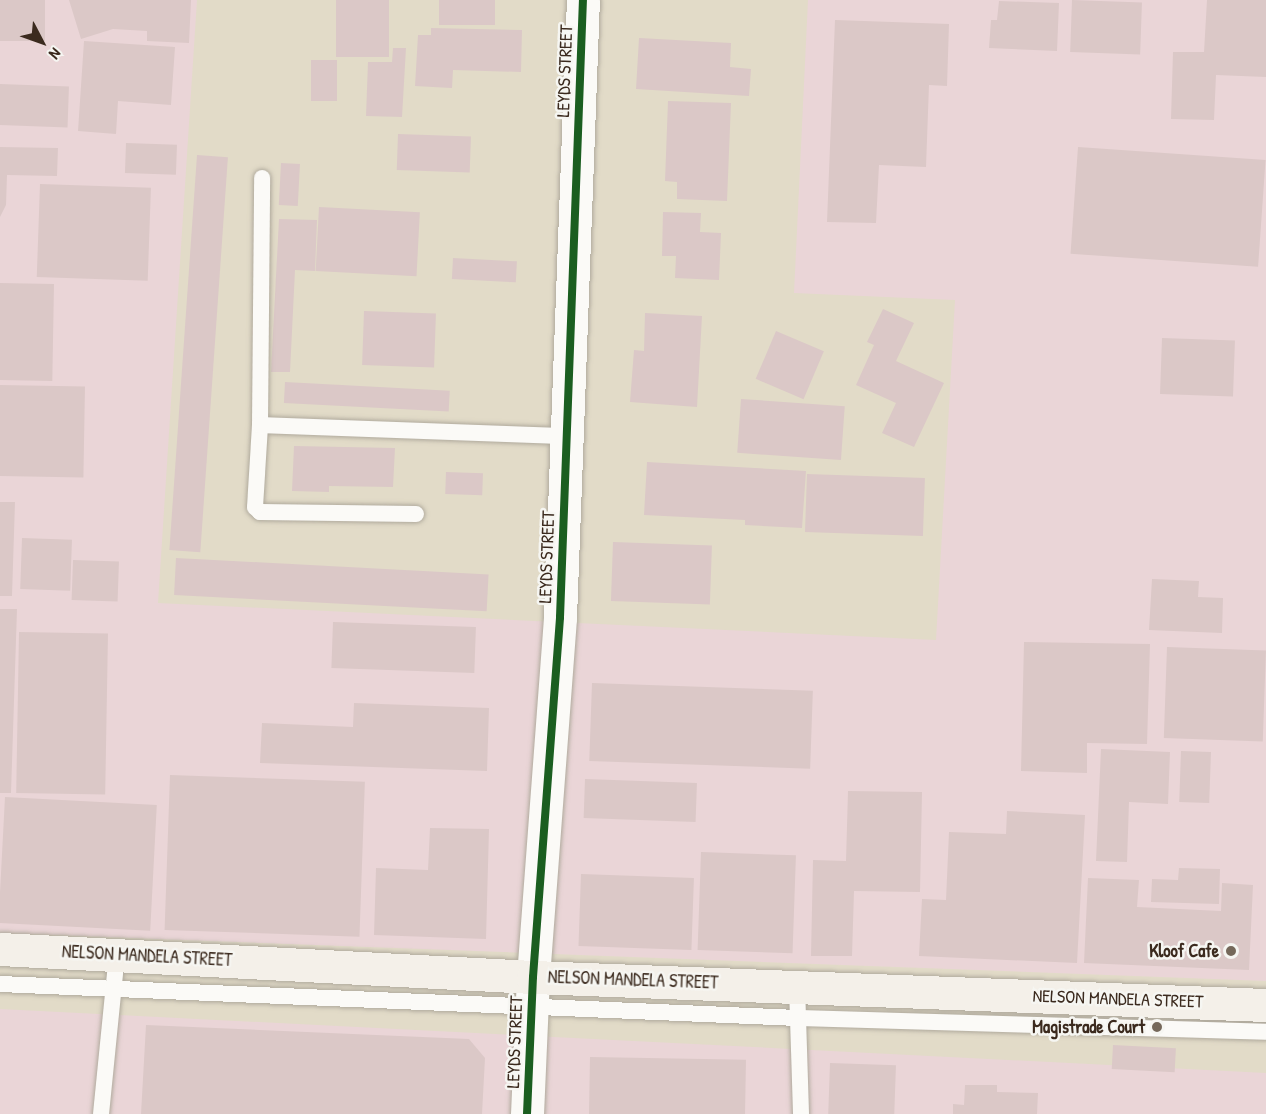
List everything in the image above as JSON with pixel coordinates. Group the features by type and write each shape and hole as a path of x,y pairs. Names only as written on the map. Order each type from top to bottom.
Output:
{"main road":[{"name":"NELSON MANDELA STREET","path":"0,949 117,954 532,992 797,986 1266,1005"}],"street":[{"name":"LEYDS STREET","path":"527,1114 532,992 560,617 583,0"}],"lane":[{"path":"262,178 260,425 255,507 260,512 416,514"},
{"path":"260,425 567,436"},
{"path":"101,1114 117,954"},
{"path":"0,984 115,988 532,992 799,1018 1266,1032"},
{"path":"797,986 801,1114"}],"shaded area":[{"path":"0,0 197,0 158,603 936,640 955,300 794,293 808,0 1266,0 1266,981 0,933"},
{"path":"0,1009 1266,1073 1266,1114 0,1114"}],"building":[{"path":"0,0 45,0 45,41 0,41"},
{"path":"69,0 191,0 189,43 147,41 147,31 113,29 81,39"},
{"path":"336,0 389,0 389,57 336,57"},
{"path":"439,0 495,0 495,25 439,25"},
{"path":"1072,0 1142,2 1140,54 1070,52"},
{"path":"1207,0 1266,0 1266,77 1216,75 1214,120 1171,119 1173,52 1204,52"},
{"path":"999,1 1059,3 1057,51 989,48 991,20 997,20"},
{"path":"835,20 949,24 947,86 929,85 926,167 879,165 876,223 827,222"},
{"path":"431,28 522,30 521,72 453,70 452,88 415,86 418,35 431,35"},
{"path":"639,38 731,43 730,67 751,69 749,96 636,89"},
{"path":"84,41 175,47 171,105 118,101 116,134 78,131"},
{"path":"393,48 406,48 402,117 366,116 368,62 392,62"},
{"path":"311,60 337,60 337,101 311,101"},
{"path":"0,84 69,86 68,127 0,125"},
{"path":"668,101 731,103 727,201 677,199 677,182 665,181"},
{"path":"398,134 471,137 470,173 397,170"},
{"path":"126,143 177,145 176,175 125,173"},
{"path":"0,147 58,148 57,176 7,175 6,205 0,217"},
{"path":"1078,147 1266,160 1258,267 1071,254"},
{"path":"197,155 228,157 200,552 169,550"},
{"path":"281,163 300,164 298,206 279,205"},
{"path":"40,184 151,188 148,281 37,277"},
{"path":"319,207 420,212 417,276 316,271"},
{"path":"663,212 701,213 700,232 721,233 719,280 675,278 676,256 662,256"},
{"path":"279,219 317,220 315,271 295,270 290,372 271,372"},
{"path":"453,258 517,261 516,282 452,279"},
{"path":"0,283 54,284 52,381 0,380"},
{"path":"883,309 914,323 896,361 944,383 914,447 882,433 896,403 856,385 874,345 867,342"},
{"path":"364,311 436,314 434,367 362,365"},
{"path":"645,313 702,316 697,407 630,402 634,350 644,351"},
{"path":"776,331 824,351 804,399 756,379"},
{"path":"1162,338 1235,341 1233,397 1160,394"},
{"path":"285,382 450,391 449,412 284,403"},
{"path":"0,385 85,386 83,477 0,476"},
{"path":"741,399 845,406 841,460 737,453"},
{"path":"294,446 395,448 393,487 329,486 329,492 292,491"},
{"path":"647,462 806,471 802,528 745,525 745,520 644,515"},
{"path":"446,472 483,473 482,495 445,494"},
{"path":"807,474 925,478 923,536 805,532"},
{"path":"0,502 15,502 12,596 0,596"},
{"path":"22,538 72,540 70,591 20,589"},
{"path":"613,542 712,545 710,604 611,601"},
{"path":"176,558 489,574 487,611 174,595"},
{"path":"73,560 119,562 118,602 72,600"},
{"path":"1152,579 1199,581 1198,597 1223,598 1222,633 1149,630"},
{"path":"0,609 17,609 11,793 0,793"},
{"path":"333,622 476,627 474,673 331,668"},
{"path":"19,632 108,634 105,795 16,793"},
{"path":"1024,642 1150,644 1147,744 1087,743 1087,773 1021,771"},
{"path":"1167,647 1266,650 1263,741 1164,738"},
{"path":"592,683 813,691 810,769 589,761"},
{"path":"354,703 489,708 487,771 260,763 262,723 353,727"},
{"path":"1101,749 1170,752 1168,804 1129,802 1127,862 1096,861"},
{"path":"1181,751 1211,752 1209,803 1179,802"},
{"path":"170,775 365,782 359,937 165,930"},
{"path":"585,779 697,783 696,822 584,818"},
{"path":"848,791 922,792 920,892 854,891 852,956 811,956 813,860 846,861"},
{"path":"5,797 157,805 150,931 0,923"},
{"path":"1007,811 1085,815 1077,963 919,956 922,899 946,900 949,832 1006,834"},
{"path":"430,828 489,829 486,939 374,935 376,868 428,870"},
{"path":"701,852 796,855 793,953 698,950"},
{"path":"1179,868 1220,869 1219,904 1151,902 1152,879 1178,880"},
{"path":"581,874 694,878 691,950 578,946"},
{"path":"1088,878 1139,880 1137,907 1221,911 1222,883 1253,885 1249,970 1084,963"},
{"path":"146,1025 469,1039 485,1058 482,1114 141,1114"},
{"path":"1113,1045 1176,1048 1175,1072 1112,1069"},
{"path":"590,1057 746,1060 745,1114 589,1114"},
{"path":"830,1063 896,1065 894,1114 828,1114"},
{"path":"965,1085 997,1085 997,1092 1038,1093 1037,1114 953,1114 953,1104 964,1105"}],"cycle path":[{"path":"527,1114 533,977 560,617 583,0"}],"place":[{"name":"Kloof Cafe","path":"1231,951"},
{"name":"Magistrade Court","path":"1157,1027"}]}
